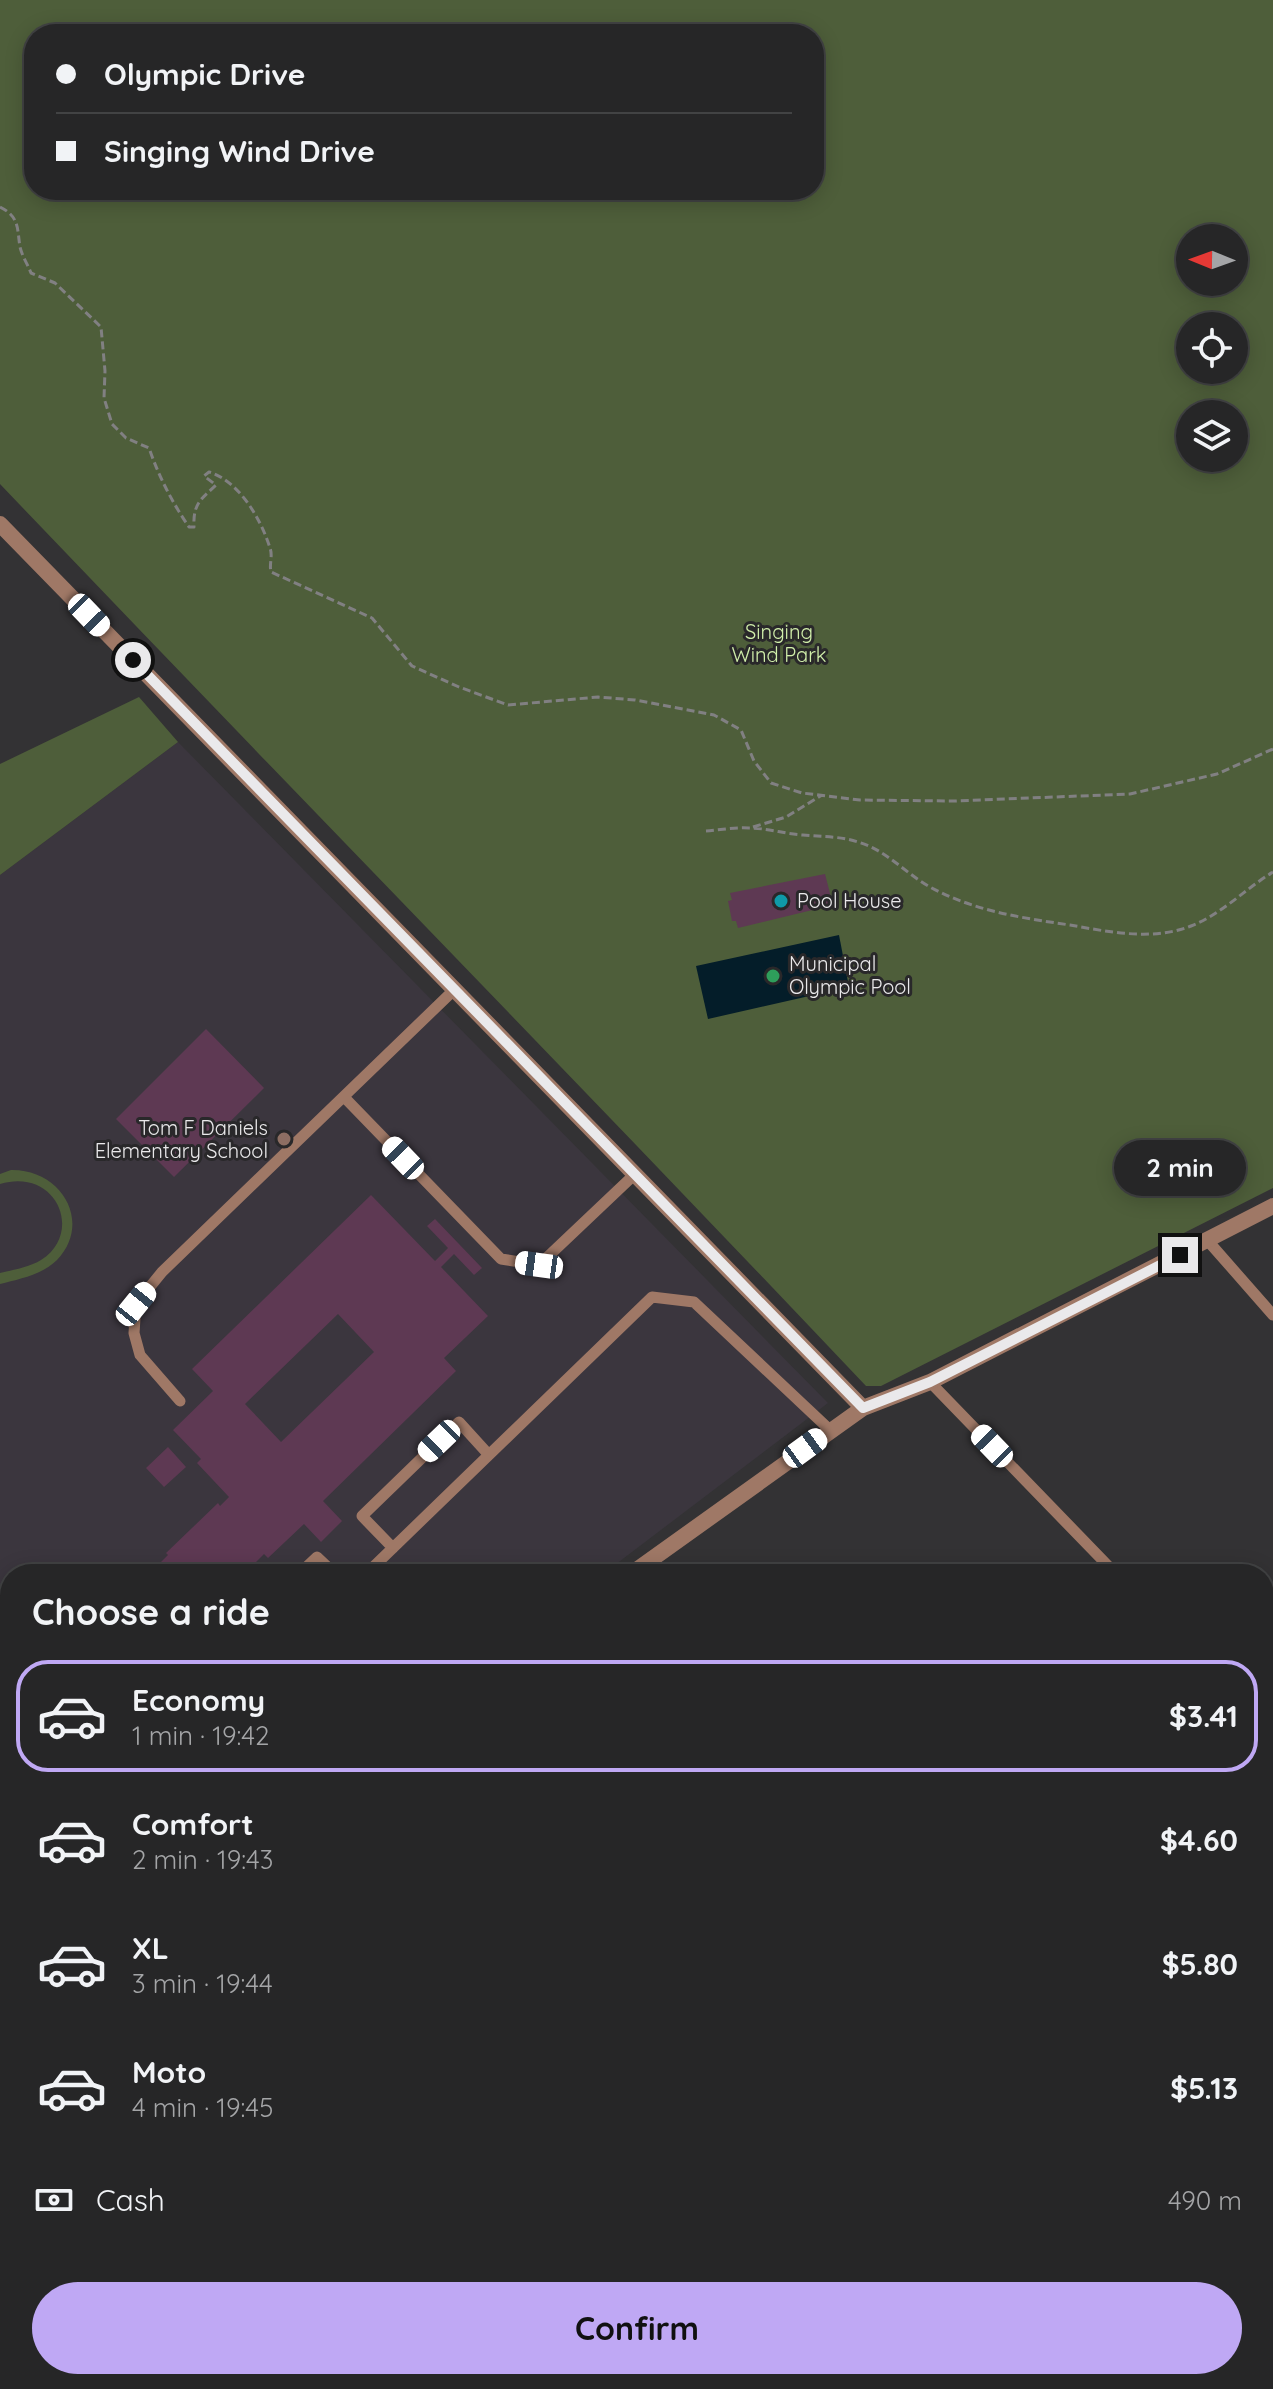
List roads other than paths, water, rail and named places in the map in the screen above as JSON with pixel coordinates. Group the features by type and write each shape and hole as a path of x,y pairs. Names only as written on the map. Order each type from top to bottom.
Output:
{"street":[{"path":"0,524 863,1408"},
{"path":"645,1564 863,1408 930,1382 1273,1206"}],"lane":[{"path":"180,1401 140,1355 134,1333 136,1304 162,1272 455,989"},
{"path":"344,1097 501,1259 539,1265 635,1174"},
{"path":"1208,1241 1273,1315"},
{"path":"376,1564 652,1297 694,1302 830,1430"},
{"path":"930,1382 1106,1564"},
{"path":"393,1548 362,1516 459,1422 489,1455"},
{"path":"310,1564 317,1557 324,1564"}],"water":[{"name":"Municipal Olympic Pool","path":"839,935 849,987 708,1019 696,966"}],"place":[{"name":"Pool House","path":"781,901"},
{"name":"Municipal Olympic Pool","path":"773,976"},
{"name":"Tom F Daniels Elementary School","path":"284,1139"}],"park label":[{"name":"Singing Wind Park","path":"779,644"}]}
